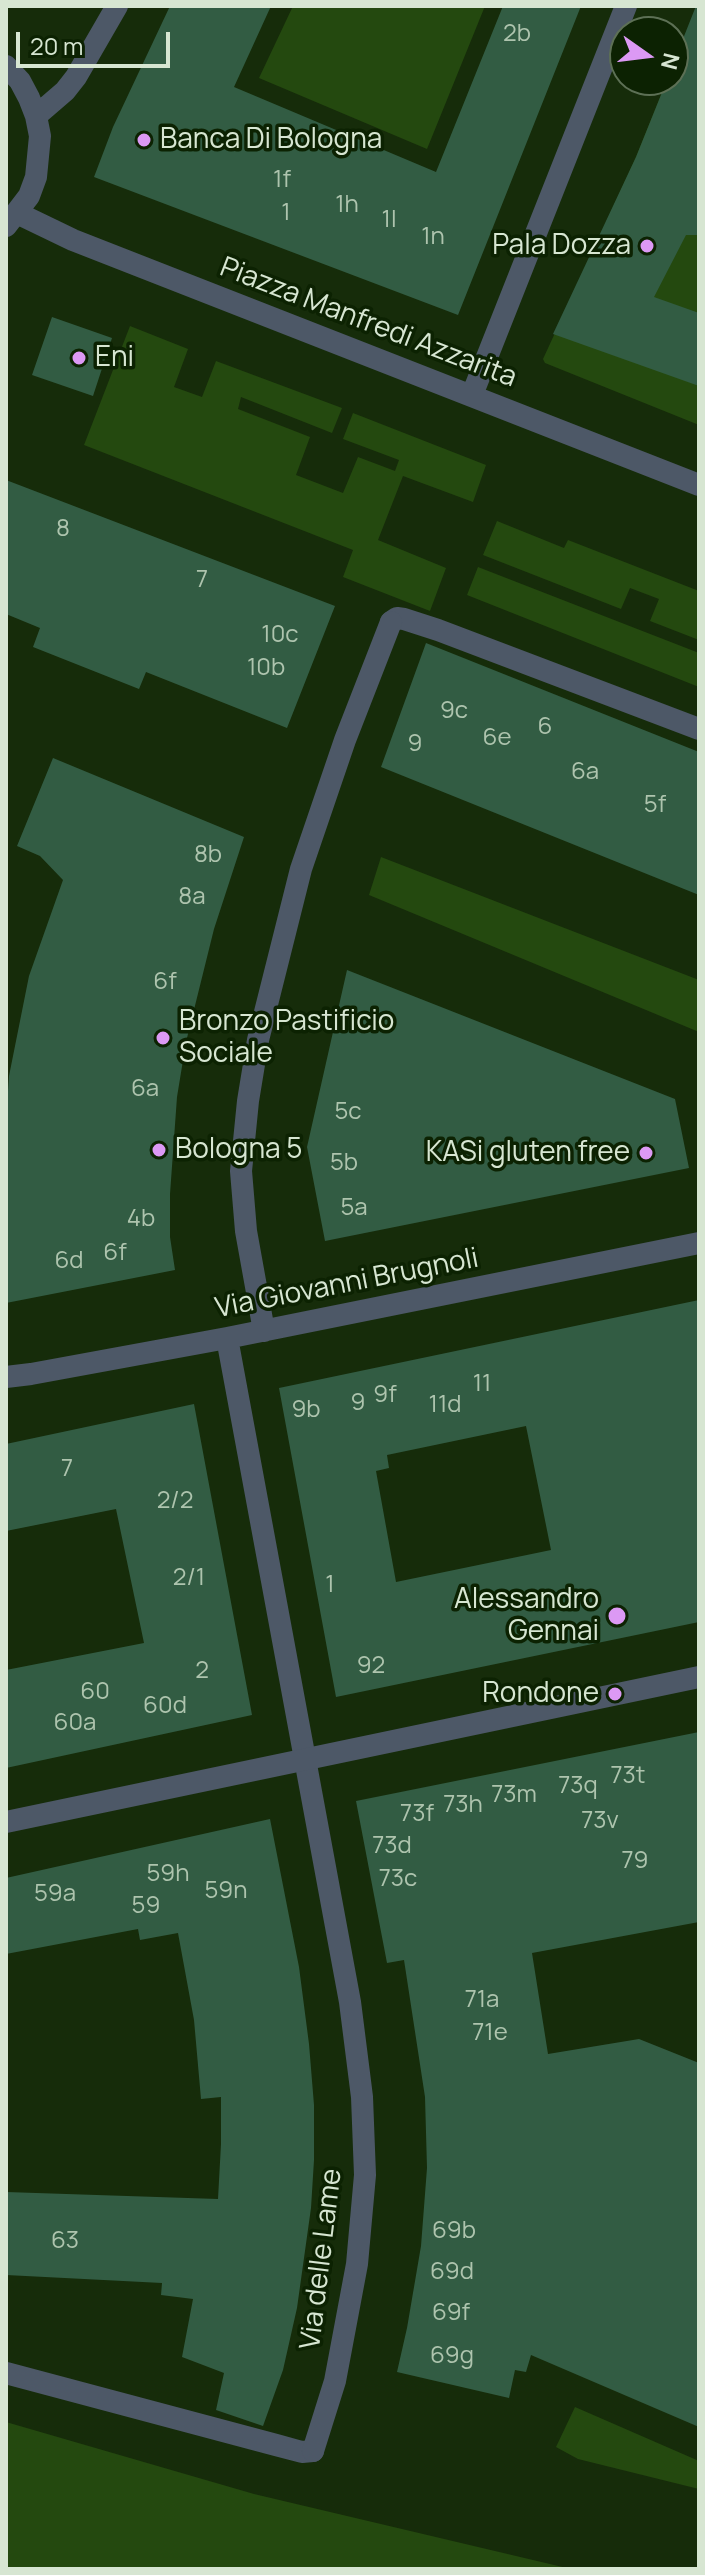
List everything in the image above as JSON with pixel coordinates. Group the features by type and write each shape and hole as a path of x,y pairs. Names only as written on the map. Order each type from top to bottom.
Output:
{"street":[{"path":"36,116 71,84 117,6"},
{"path":"472,395 626,6"},
{"path":"6,66 20,81 36,116 40,136 36,177 29,196 12,220"},
{"name":"Piazza Manfredi Azzarita","path":"12,220 83,244 699,485"},
{"path":"264,1331 246,1231 241,1171 258,1040 305,855 391,622 397,618 404,619 438,630 699,729"},
{"name":"Via Giovanni Brugnoli","path":"6,1377 264,1331 699,1243"},
{"name":"Via delle Lame","path":"6,2373 289,2448 313,2451 335,2381 347,2324 362,2220 365,2139 357,2044 227,1338"},
{"path":"6,1822 699,1677"}],"green space":[{"path":"293,6 485,6 427,149 259,78"},
{"name":"Pala Dozza","path":"699,6 699,425 545,363 543,359 636,157 661,96 689,96 689,34"},
{"path":"130,326 188,349 174,387 202,397 216,361 342,408 332,433 241,397 238,409 310,437 296,475 343,493 358,457 395,471 399,460 343,439 353,413 486,465 473,502 403,476 378,540 446,568 430,611 343,577 353,550 84,445"},
{"path":"497,521 564,548 568,540 699,591 699,640 650,621 659,599 630,588 621,609 483,555"},
{"path":"478,567 699,653 699,687 467,595"},
{"path":"381,857 699,980 699,1032 369,895"},
{"path":"575,2407 699,2461 699,2489 578,2459 556,2447"},
{"path":"6,2422 254,2494 571,2569 6,2569"}],"building":[{"path":"170,6 271,6 234,87 436,172 503,6 581,6 458,315 94,177 113,127"},
{"name":"Pala Dozza","path":"696,6 699,6 699,235 686,235 654,297 699,313 699,386 553,334 636,157 661,96 689,96 689,24"},
{"path":"52,317 112,338 93,396 32,375"},
{"path":"6,480 335,606 287,728 146,672 139,689 33,647 40,628 6,614"},
{"path":"426,643 699,752 699,895 381,767"},
{"path":"53,758 244,837 214,929 186,1042 177,1097 170,1194 170,1237 175,1270 6,1303 6,1121 9,1076 29,976 63,880 40,856 17,846"},
{"path":"347,970 675,1099 689,1168 325,1241 307,1147"},
{"path":"699,1300 699,1622 336,1697 279,1388","holes":["526,1426 551,1550 396,1582 376,1471 389,1468 387,1455"]},
{"path":"194,1404 252,1715 6,1768 6,1670 144,1643 116,1509 6,1531 6,1444"},
{"path":"699,1732 699,1922 532,1953 548,2054 639,2039 699,2063 699,2427 531,2355 526,2372 515,2370 509,2398 397,2372 421,2246 427,2168 425,2097 404,1960 387,1963 356,1801"},
{"path":"270,1819 299,1967 309,2044 314,2160 311,2208 297,2308 283,2370 263,2426 216,2410 224,2373 182,2357 193,2299 161,2295 162,2283 6,2275 6,2192 218,2199 221,2097 201,2099 194,2020 178,1933 140,1940 138,1929 6,1954 6,1878"}],"place":[{"name":"Banca Di Bologna","path":"144,140"},
{"name":"Pala Dozza","path":"647,246"},
{"name":"Eni","path":"79,358"},
{"name":"Bronzo Pastificio Sociale","path":"163,1038"},
{"name":"Bologna 5","path":"159,1150"},
{"name":"KASi gluten free","path":"646,1153"},
{"name":"Alessandro Gennai","path":"617,1616"},
{"name":"Rondone","path":"615,1694"}]}
